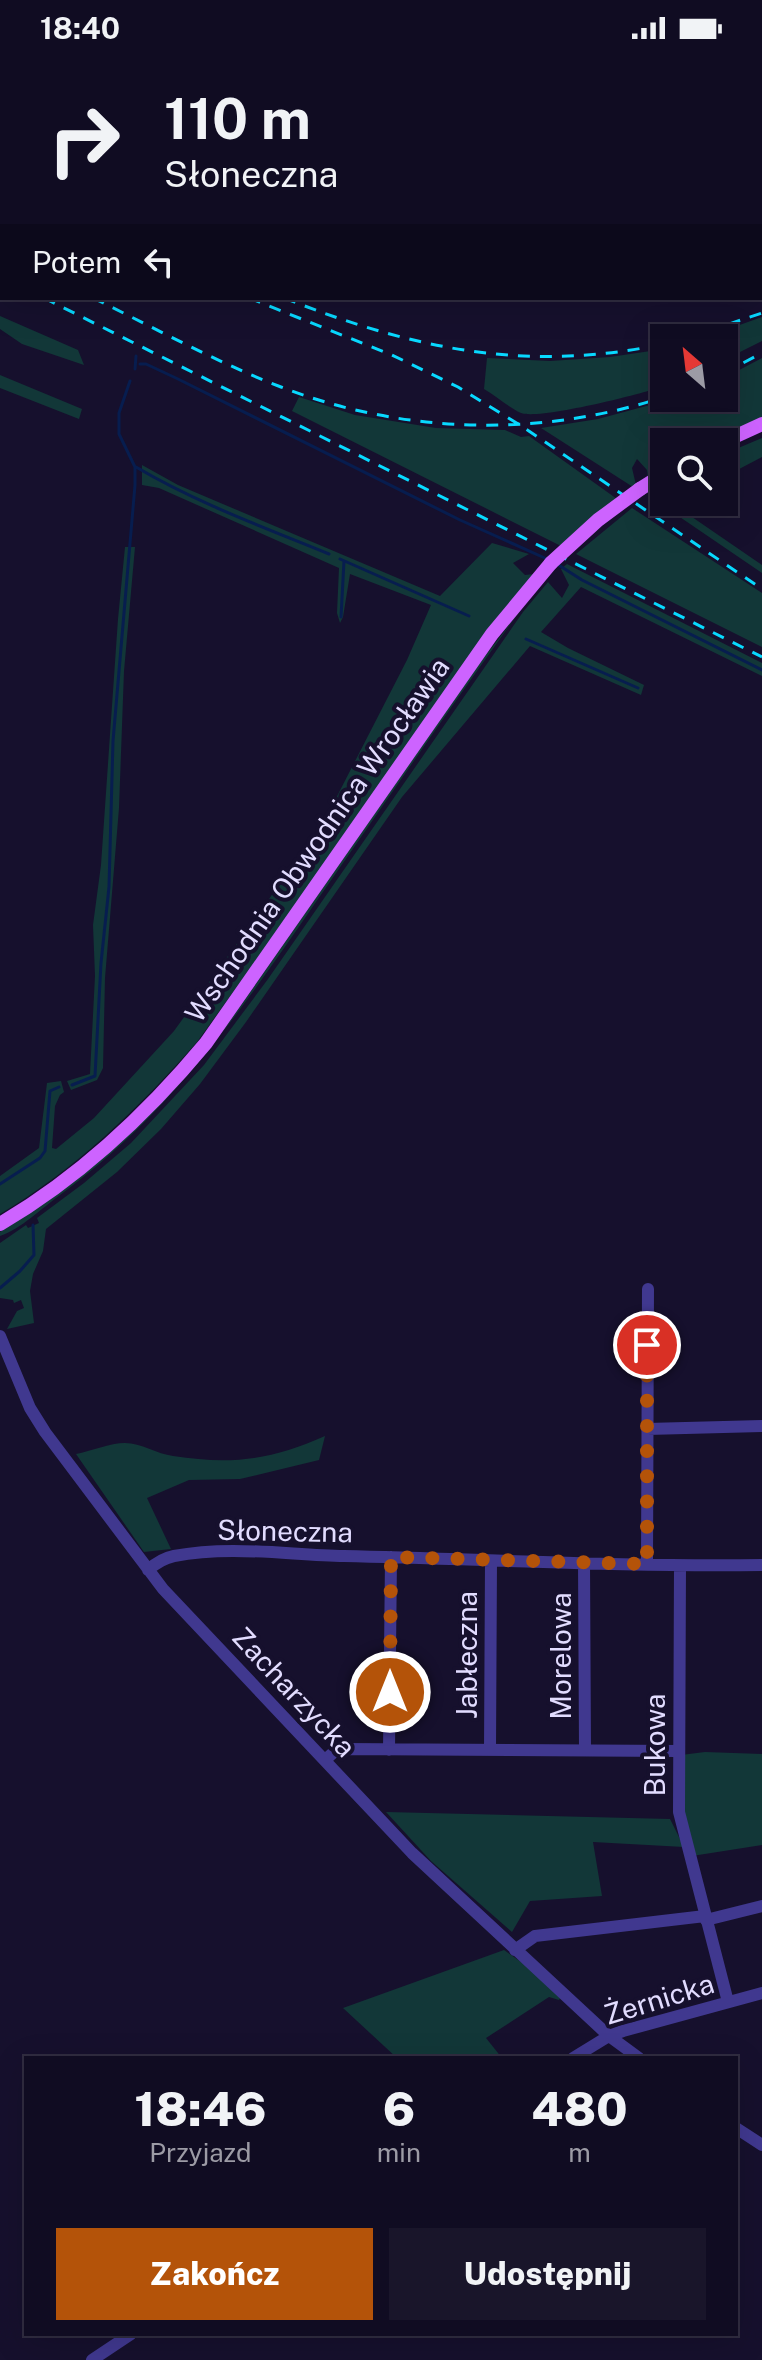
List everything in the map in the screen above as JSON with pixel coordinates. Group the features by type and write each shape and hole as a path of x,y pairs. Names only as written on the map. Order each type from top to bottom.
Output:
{"main road":[{"path":"738,435 762,424"},
{"name":"Wschodnia Obwodnica Wrocławia","path":"0,1224 61,1184 110,1144 162,1094 206,1043 492,634 551,563 598,520 650,483"}],"street":[{"path":"647,1564 648,1289"},
{"name":"Zacharzycka","path":"0,1336 30,1408 45,1432 148,1570 412,1853 609,2036 636,2056"},
{"path":"647,1429 762,1426"},
{"name":"Słoneczna","path":"148,1570 165,1558 183,1554 252,1551 491,1561 762,1565"},
{"path":"389,1750 391,1557"},
{"name":"Jabłeczna","path":"490,1749 491,1561"},
{"name":"Morelowa","path":"584,1562 585,1750"},
{"name":"Bukowa","path":"680,1566 679,1812 728,2002"},
{"path":"325,1760 342,1749 678,1751"},
{"path":"515,1950 535,1936 706,1918 762,1906"},
{"name":"Żernicka","path":"576,2056 609,2036 762,1993"},
{"path":"738,2129 762,2145"},
{"path":"92,2360 128,2336"}],"green space":[{"path":"0,316 78,350 84,365 22,344 0,329"},
{"path":"762,317 762,341 738,353 738,326"},
{"path":"650,351 650,390 591,405 531,414 511,408 484,389 487,358 550,361"},
{"path":"762,358 762,417 738,429 650,428 650,476 637,459 632,468 636,485 633,487 541,428 598,419 650,405 650,412 738,412 738,371"},
{"path":"0,375 82,409 79,419 0,388"},
{"path":"299,397 355,415 436,428 505,430 521,437 529,436 617,499 561,546 292,411"},
{"path":"762,438 762,457 738,470 738,448"},
{"path":"142,465 178,485 440,596 492,543 529,554 513,563 525,575 534,574 197,1042 105,1136 55,1177 0,1214 0,1176 39,1148 47,1083 61,1081 64,1092 55,1106 52,1148 56,1149 94,1118 174,1031 313,843 407,660 431,605 350,574 340,623 337,613 339,568 159,488 142,485"},
{"path":"632,508 762,593 762,647 576,554"},
{"path":"678,516 691,516 762,565 762,573"},
{"path":"125,547 135,547 105,978 103,1068 97,1080 71,1090 67,1081 90,1074 95,976 93,925 101,865"},
{"path":"567,564 762,663 762,676 581,587 541,632 644,685 641,695 530,646 402,797 200,1084 161,1129 117,1172 46,1229 43,1251 33,1274 30,1291 34,1323 7,1329 17,1311 24,1308 21,1300 14,1303 13,1300 0,1298 0,1243 26,1225 28,1228 39,1223 37,1218 131,1143 204,1065 268,979 523,612 548,582 562,598 569,585 561,569"},
{"path":"520,611 261,981 223,1032 479,664"},
{"path":"212,1045 170,1095 137,1130 23,1223 0,1236 0,1232 62,1190 118,1144 170,1093"},
{"path":"325,1436 319,1460 240,1479 189,1480 147,1498 171,1549 144,1552 76,1454 125,1443 173,1456 233,1460 287,1451"},
{"path":"705,1752 762,1754 762,1845 692,1856 682,1807 681,1755"},
{"path":"386,1812 670,1819 684,1847 593,1842 602,1896 530,1901 512,1932 431,1861"},
{"path":"504,1950 528,1967 560,1998 549,1997 486,2038 500,2056 395,2056 343,2008"}],"waterway":[{"path":"135,369 136,356"},
{"path":"140,364 178,379 460,520 547,559"},
{"path":"72,1085 95,1076 109,887 113,741 135,485 135,467 119,434 119,413 130,381"},
{"path":"136,467 206,503 329,554"},
{"path":"340,559 469,616"},
{"path":"341,617 344,561"},
{"path":"557,564 582,580 762,670"},
{"path":"526,639 638,688"},
{"path":"0,1184 40,1158 45,1151 50,1091 59,1087"},
{"path":"0,1288 34,1255 33,1225"}],"railway":[{"path":"48,300 762,657"},
{"path":"97,300 209,356 281,387 327,403 375,414 423,422 520,424 569,419 650,401"},
{"path":"254,300 392,355 458,387 523,427 762,589"},
{"path":"289,300 378,331 471,351 517,356 565,356 650,346"},
{"path":"729,324 762,313"},
{"path":"738,366 762,353"}],"route":[{"path":"390,1692 391,1557 647,1564 647,1345"}]}
